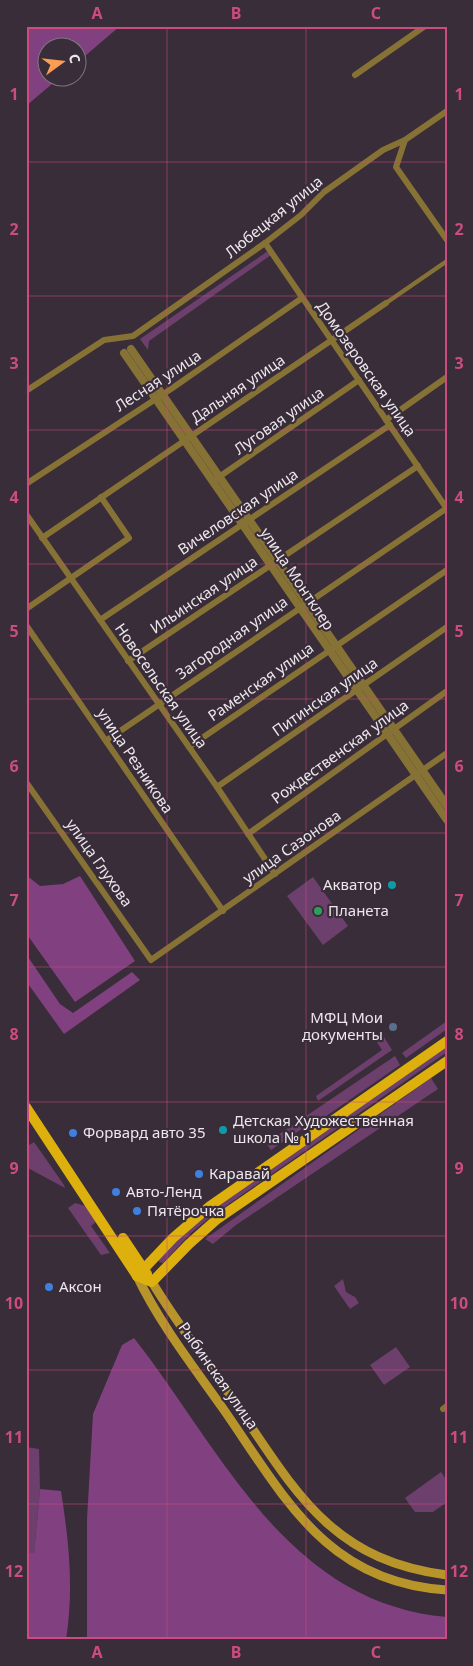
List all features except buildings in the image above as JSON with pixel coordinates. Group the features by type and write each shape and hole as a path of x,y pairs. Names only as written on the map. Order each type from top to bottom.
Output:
{"main road":[{"path":"447,1041 210,1206 184,1228 141,1272 152,1282 306,1504 343,1536 378,1557 400,1567 447,1575"},
{"path":"152,1282 170,1262 216,1220 447,1060"},
{"name":"Рыбинская улица","path":"26,1107 121,1248 141,1272 168,1330 291,1507 318,1537 353,1562 394,1582 420,1588 447,1590"}],"street":[{"path":"354,75 425,26"},
{"name":"Любецкая улица","path":"26,391 104,340 115,340 133,336 265,243 301,215 324,192 383,150 405,140 447,111"},
{"path":"405,140 396,166 447,240"},
{"name":"Домозеровская улица","path":"265,243 447,508"},
{"name":"Дальняя улица","path":"42,538 447,261"},
{"name":"Лесная улица","path":"26,484 302,298"},
{"path":"127,351 133,336"},
{"name":"улица Монтклер","path":"127,351 419,773 447,820"},
{"name":"Вичеловская улица","path":"100,620 246,522 388,423 447,377"},
{"name":"Луговая улица","path":"216,479 359,380"},
{"name":"Ильинская улица","path":"128,661 418,466"},
{"path":"26,609 129,538 101,497"},
{"name":"Загородная улица","path":"107,740 447,508"},
{"name":"Новосельская улица","path":"26,514 217,787 275,874"},
{"name":"Раменская улица","path":"189,747 447,570"},
{"name":"улица Резникова","path":"26,625 223,911"},
{"name":"Питинская улица","path":"217,787 447,627"},
{"name":"Рождественская улица","path":"248,834 447,691"},
{"name":"улица Сазонова","path":"151,960 447,753"},
{"name":"улица Монтклер","path":"419,773 447,806"},
{"name":"улица Глухова","path":"26,782 151,960"}],"shaded area":[{"path":"26,26 120,26 88,53 88,38 38,38 38,88 47,88 26,106"},
{"path":"268,251 271,255 149,341 148,350 140,339"},
{"path":"26,875 40,886 63,884 80,876 135,961 75,1002 26,933"},
{"name":"Планета","path":"313,877 348,926 323,945 287,896"},
{"path":"26,954 60,1004 73,1013 132,972 140,980 64,1034 26,981"},
{"path":"447,1021 447,1029 406,1058 402,1053"},
{"path":"384,1037 392,1050 318,1101 316,1096 382,1050 375,1039 378,1041"},
{"path":"447,1046 447,1052 213,1215 191,1233 163,1263 159,1262 159,1259 185,1231 211,1209"},
{"path":"395,1056 400,1065 319,1121 312,1122 271,1150 266,1143"},
{"path":"431,1078 438,1089 236,1225 213,1244 205,1239"},
{"path":"34,1142 65,1188 26,1167 26,1147"},
{"path":"75,1203 89,1207 96,1222 91,1226 110,1253 101,1255 68,1208"},
{"path":"343,1279 346,1292 355,1297 359,1303 350,1309 334,1286"},
{"path":"134,1338 229,1472 263,1514 300,1552 343,1583 391,1606 447,1617 447,1640 87,1640 87,1519 93,1414 122,1345"},
{"path":"396,1347 410,1367 384,1385 370,1365"},
{"path":"26,1447 39,1449 40,1489 34,1553 26,1553"},
{"path":"441,1472 447,1481 447,1502 433,1512 415,1512 405,1498"},
{"path":"40,1489 61,1491 70,1565 70,1602 66,1640 26,1640 26,1553 34,1553"}],"place":[{"name":"Акватор","path":"392,885"},
{"name":"Планета","path":"318,911"},
{"name":"МФЦ Мои документы","path":"393,1027"},
{"name":"Детская Художественная школа № 1","path":"223,1130"},
{"name":"Форвард авто 35","path":"73,1133"},
{"name":"Каравай","path":"199,1174"},
{"name":"Авто-Ленд","path":"116,1192"},
{"name":"Пятёрочка","path":"137,1211"},
{"name":"Аксон","path":"49,1287"}]}
